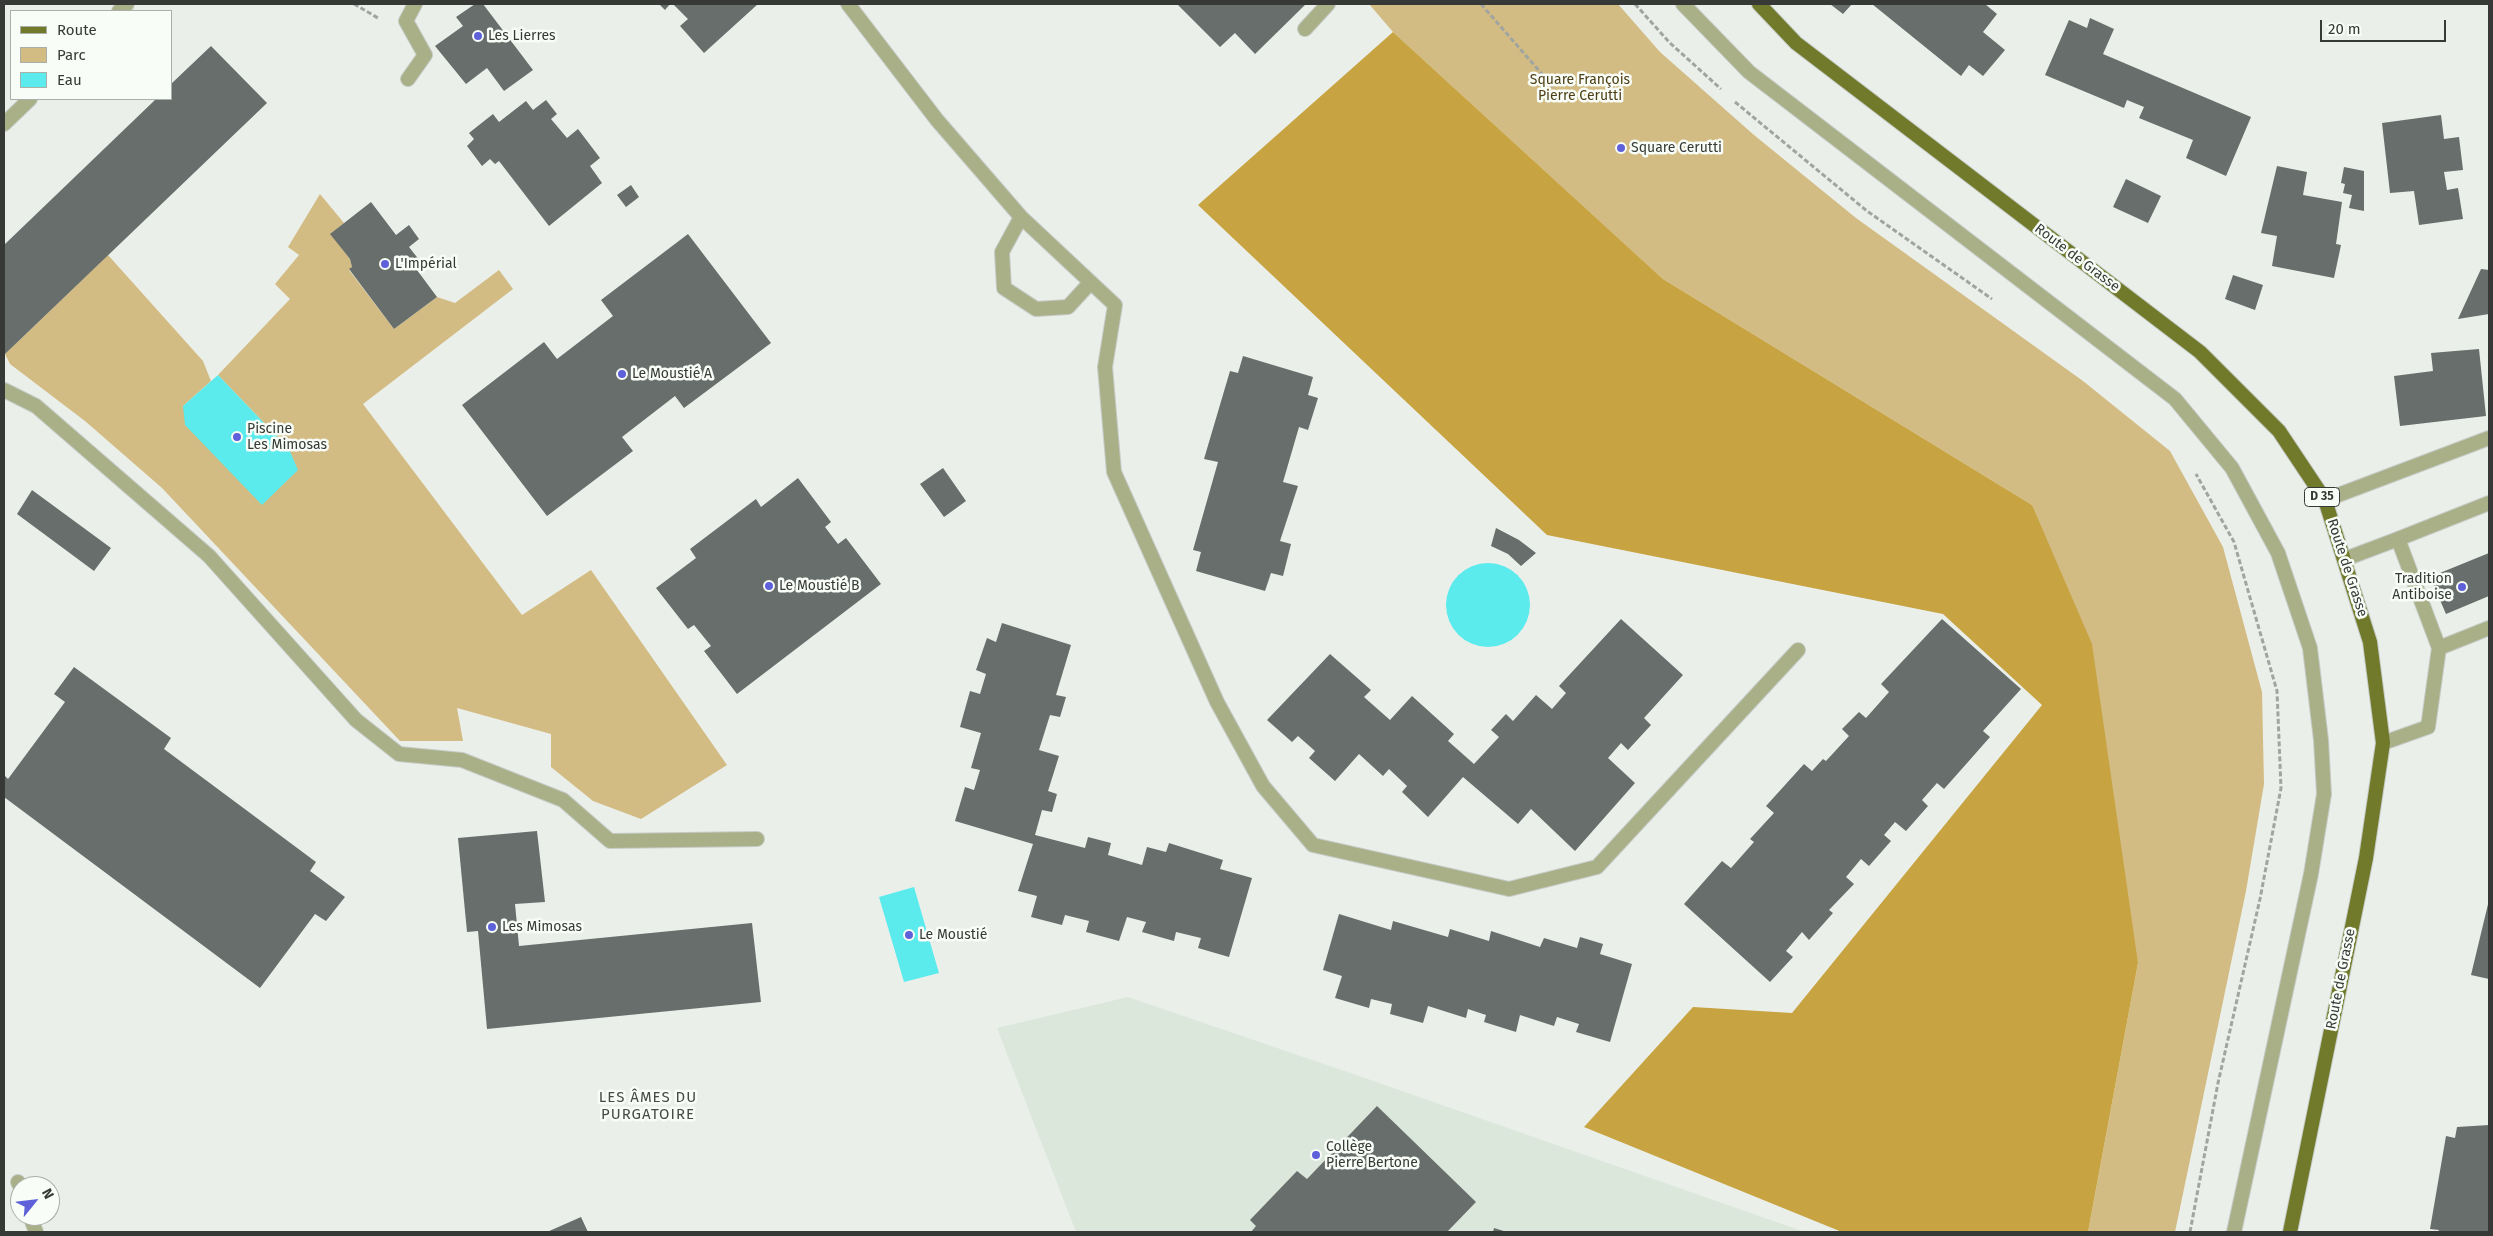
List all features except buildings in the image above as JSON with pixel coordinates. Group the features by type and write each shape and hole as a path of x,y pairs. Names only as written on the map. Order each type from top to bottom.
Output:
{"main road":[{"name":"Route de Grasse","path":"1759,4 1796,43 2200,352 2279,431 2325,500 2370,642 2383,743 2366,858 2290,1232"}],"street":[{"path":"408,79 425,55 406,21 416,4"},
{"path":"848,4 937,120 1021,217 1115,305 1105,367 1114,472 1217,702 1263,786 1313,845 1509,889 1597,868 1798,650"},
{"path":"1305,28 1328,4"},
{"path":"1683,4 1749,72 2175,399 2232,468 2278,553 2310,648 2321,740 2324,794 2309,884 2234,1232"},
{"path":"4,124 29,100"},
{"path":"1021,217 1002,252 1004,288 1036,309 1068,307 1090,283"},
{"path":"4,390 36,406 209,556 356,720 399,754 462,760 563,800 610,841 757,839"},
{"path":"2325,500 2489,438"},
{"path":"2345,559 2489,503"},
{"path":"2383,743 2428,727 2439,648 2398,539"},
{"path":"2439,648 2489,628"}],"path":[{"path":"1481,4 1556,89"},
{"path":"1635,4 1670,43 1726,94"},
{"path":"1733,100 1867,211 1995,301"},
{"path":"2190,1232 2218,1083 2260,899 2281,788 2277,691 2234,542 2192,467"}],"shaded area":[{"path":"1393,32 1663,279 2032,505 2092,644 2138,963 2088,1232 1842,1232 1584,1127 1693,1007 1792,1013 2042,705 1943,614 1547,535 1198,205"},
{"name":"Collège Pierre Bertone","path":"1128,997 1805,1232 1076,1232 997,1028"}],"green space":[{"name":"Square François Pierre Cerutti","path":"1369,4 1618,4 1660,52 1754,135 1856,218 2083,381 2170,451 2223,547 2262,692 2264,784 2246,891 2175,1232 2088,1232 2138,963 2032,505 1663,279 1393,32"},
{"path":"320,194 344,223 331,234 350,259 352,267 349,270 394,329 437,297 455,303 499,270 513,289 363,404 522,615 591,570 727,765 641,819 593,801 551,767 551,734 457,708 463,741 400,741 162,488 85,421 10,364 5,354 108,255 203,361 211,381 183,406 289,449 218,375 290,299 275,284 299,255 288,247"}],"water":[{"name":"Piscine Les Mimosas","path":"218,375 289,449 298,470 262,505 185,425 183,406"},
{"path":"1480,563 1496,563 1512,570 1523,581 1530,597 1527,621 1518,635 1512,640 1496,647 1480,647 1464,640 1453,629 1446,613 1446,597 1453,581 1464,570"},
{"name":"Le Moustié","path":"914,887 939,973 904,982 879,897"}],"place":[{"name":"Les Lierres","path":"478,36"},
{"name":"Square Cerutti","path":"1621,148"},
{"name":"L'Impérial","path":"385,264"},
{"name":"Le Moustié A","path":"622,374"},
{"name":"Piscine Les Mimosas","path":"237,437"},
{"name":"Le Moustié B","path":"769,586"},
{"name":"Tradition Antiboise","path":"2462,587"},
{"name":"Les Mimosas","path":"492,927"},
{"name":"Le Moustié","path":"909,935"},
{"name":"Collège Pierre Bertone","path":"1316,1155"}],"district":[{"name":"LES ÂMES DU PURGATOIRE","path":"648,1106"}]}
